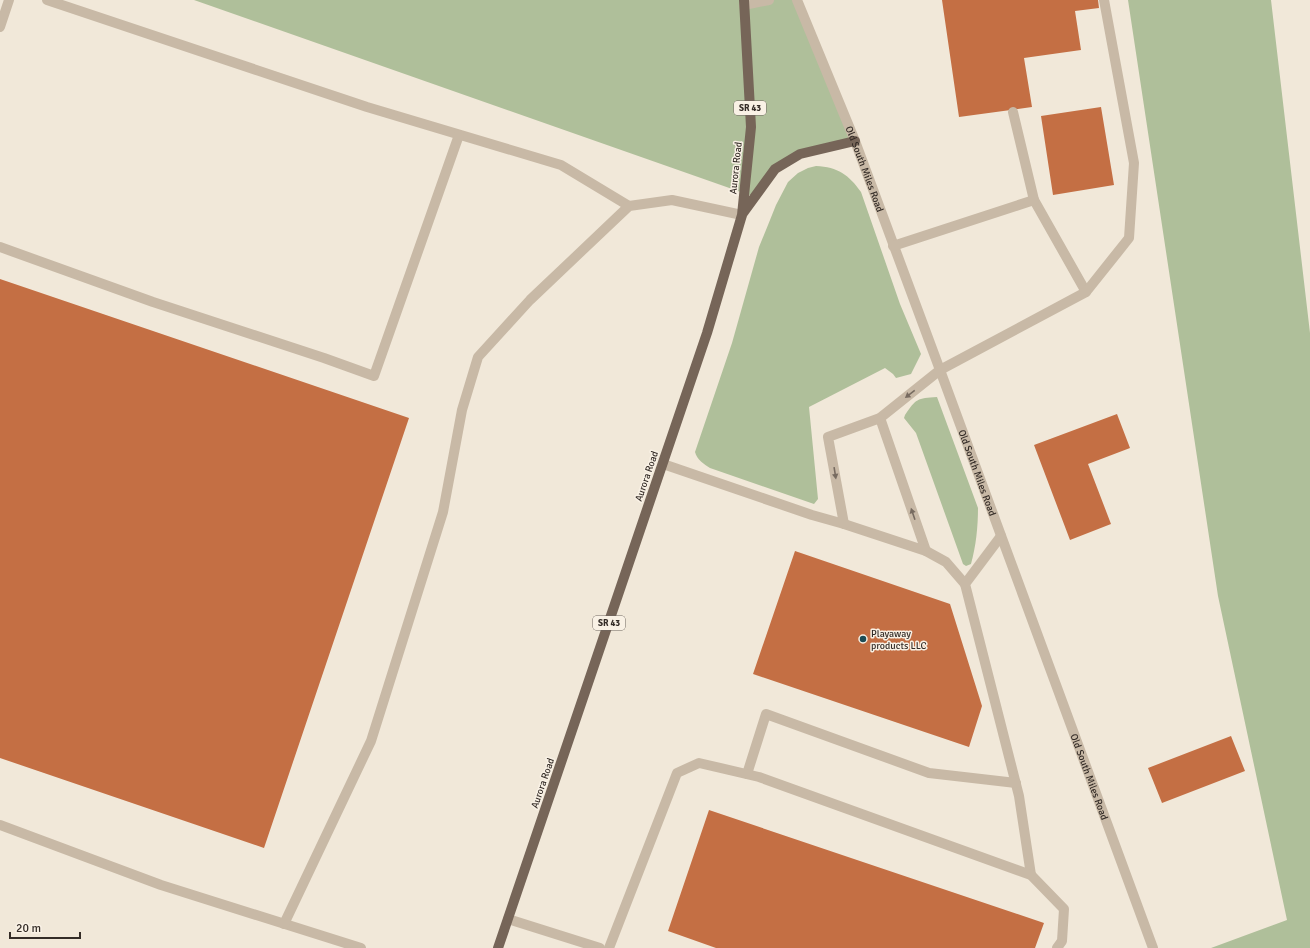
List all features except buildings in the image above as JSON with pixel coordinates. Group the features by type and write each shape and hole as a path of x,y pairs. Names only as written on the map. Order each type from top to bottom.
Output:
{"main road":[{"name":"Aurora Road","path":"498,948 707,333 742,215 751,127 744,3"},
{"path":"742,215 775,169 800,154 855,141"}],"street":[{"path":"0,27 9,0"},
{"path":"47,0 367,108 561,165 629,206"},
{"path":"744,3 769,0"},
{"name":"Old South Miles Road","path":"797,0 855,141 1152,948"},
{"path":"844,524 828,437 880,418 940,370 1086,292 1129,238 1134,163 1104,0"},
{"path":"1013,112 1034,200 1086,292"},
{"path":"0,247 153,302 374,376 459,135"},
{"path":"284,924 370,741 443,512 462,410 478,357 530,300 629,206 672,200 742,215"},
{"path":"893,246 1034,200"},
{"path":"880,418 926,551"},
{"path":"663,464 812,515 926,551 946,562 966,584 1019,796 1031,875"},
{"path":"966,584 1000,536"},
{"path":"747,774 766,714 929,773 1016,783"},
{"path":"609,948 677,773 699,763 759,777 1031,875 1064,909 1062,941 1057,948"},
{"path":"0,825 161,885 361,948"},
{"path":"508,919 600,948"}],"green space":[{"path":"194,0 797,0 855,141 800,154 775,169 755,197"},
{"path":"1128,0 1271,0 1310,333 1310,948 1211,948 1287,920 1218,596"},
{"path":"816,166 837,170 852,181 861,192 900,304 921,354 911,374 896,378 885,368 809,407 818,499 814,504 710,468 699,460 695,452 732,343 759,247 776,205 788,182 798,173"},
{"path":"937,397 978,508 974,550 971,564 966,566 963,564 916,433 904,418 918,400"}],"place":[{"name":"Playaway products LLC","path":"863,639"}]}
